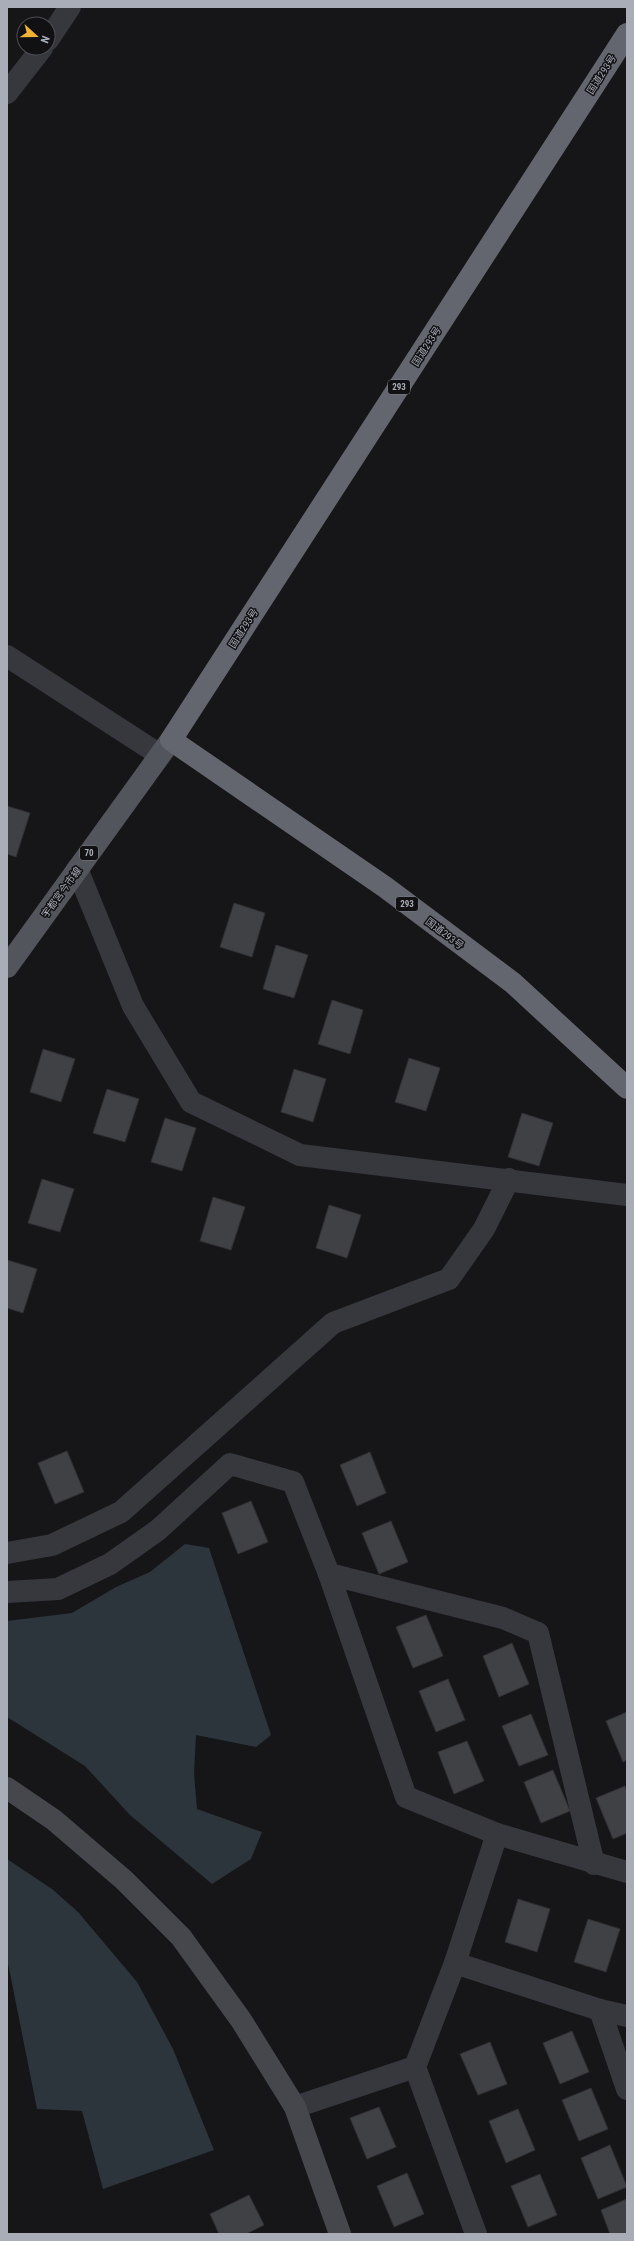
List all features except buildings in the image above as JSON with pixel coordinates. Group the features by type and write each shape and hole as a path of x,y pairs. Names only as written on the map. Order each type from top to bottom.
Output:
{"highway":[{"name":"国道293号","path":"627,34 166,747 385,887 513,983 627,1088"}],"main road":[{"name":"宇都宮今市線","path":"7,967 166,747"}],"street":[{"path":"56,28 70,7"},
{"path":"7,93 36,56"},
{"path":"7,656 166,747"},
{"path":"77,869 133,1006 191,1102 300,1154 627,1195"},
{"path":"7,1553 52,1545 121,1512 333,1323 449,1279 484,1230 509,1180"},
{"path":"7,1592 58,1589 110,1564 158,1530 230,1464 293,1482 329,1574 406,1797 496,1834 594,1864 627,1872"},
{"path":"329,1574 503,1618 538,1633 594,1864"},
{"path":"7,1788 54,1820 124,1880 180,1937 241,2020 295,2107 339,2234"},
{"path":"476,2234 415,2067 455,1962 496,1834"},
{"path":"455,1962 600,2010 627,2016"},
{"path":"600,2010 627,2089"},
{"path":"295,2107 415,2067"}],"shaded area":[{"path":"185,1544 209,1548 271,1735 256,1747 196,1735 194,1773 197,1809 262,1832 251,1859 212,1884 130,1815 85,1766 7,1717 7,1621 72,1613 116,1587 150,1572"},
{"path":"7,1859 52,1889 78,1912 137,1982 173,2049 214,2150 103,2189 82,2111 37,2109 7,1958"}]}
